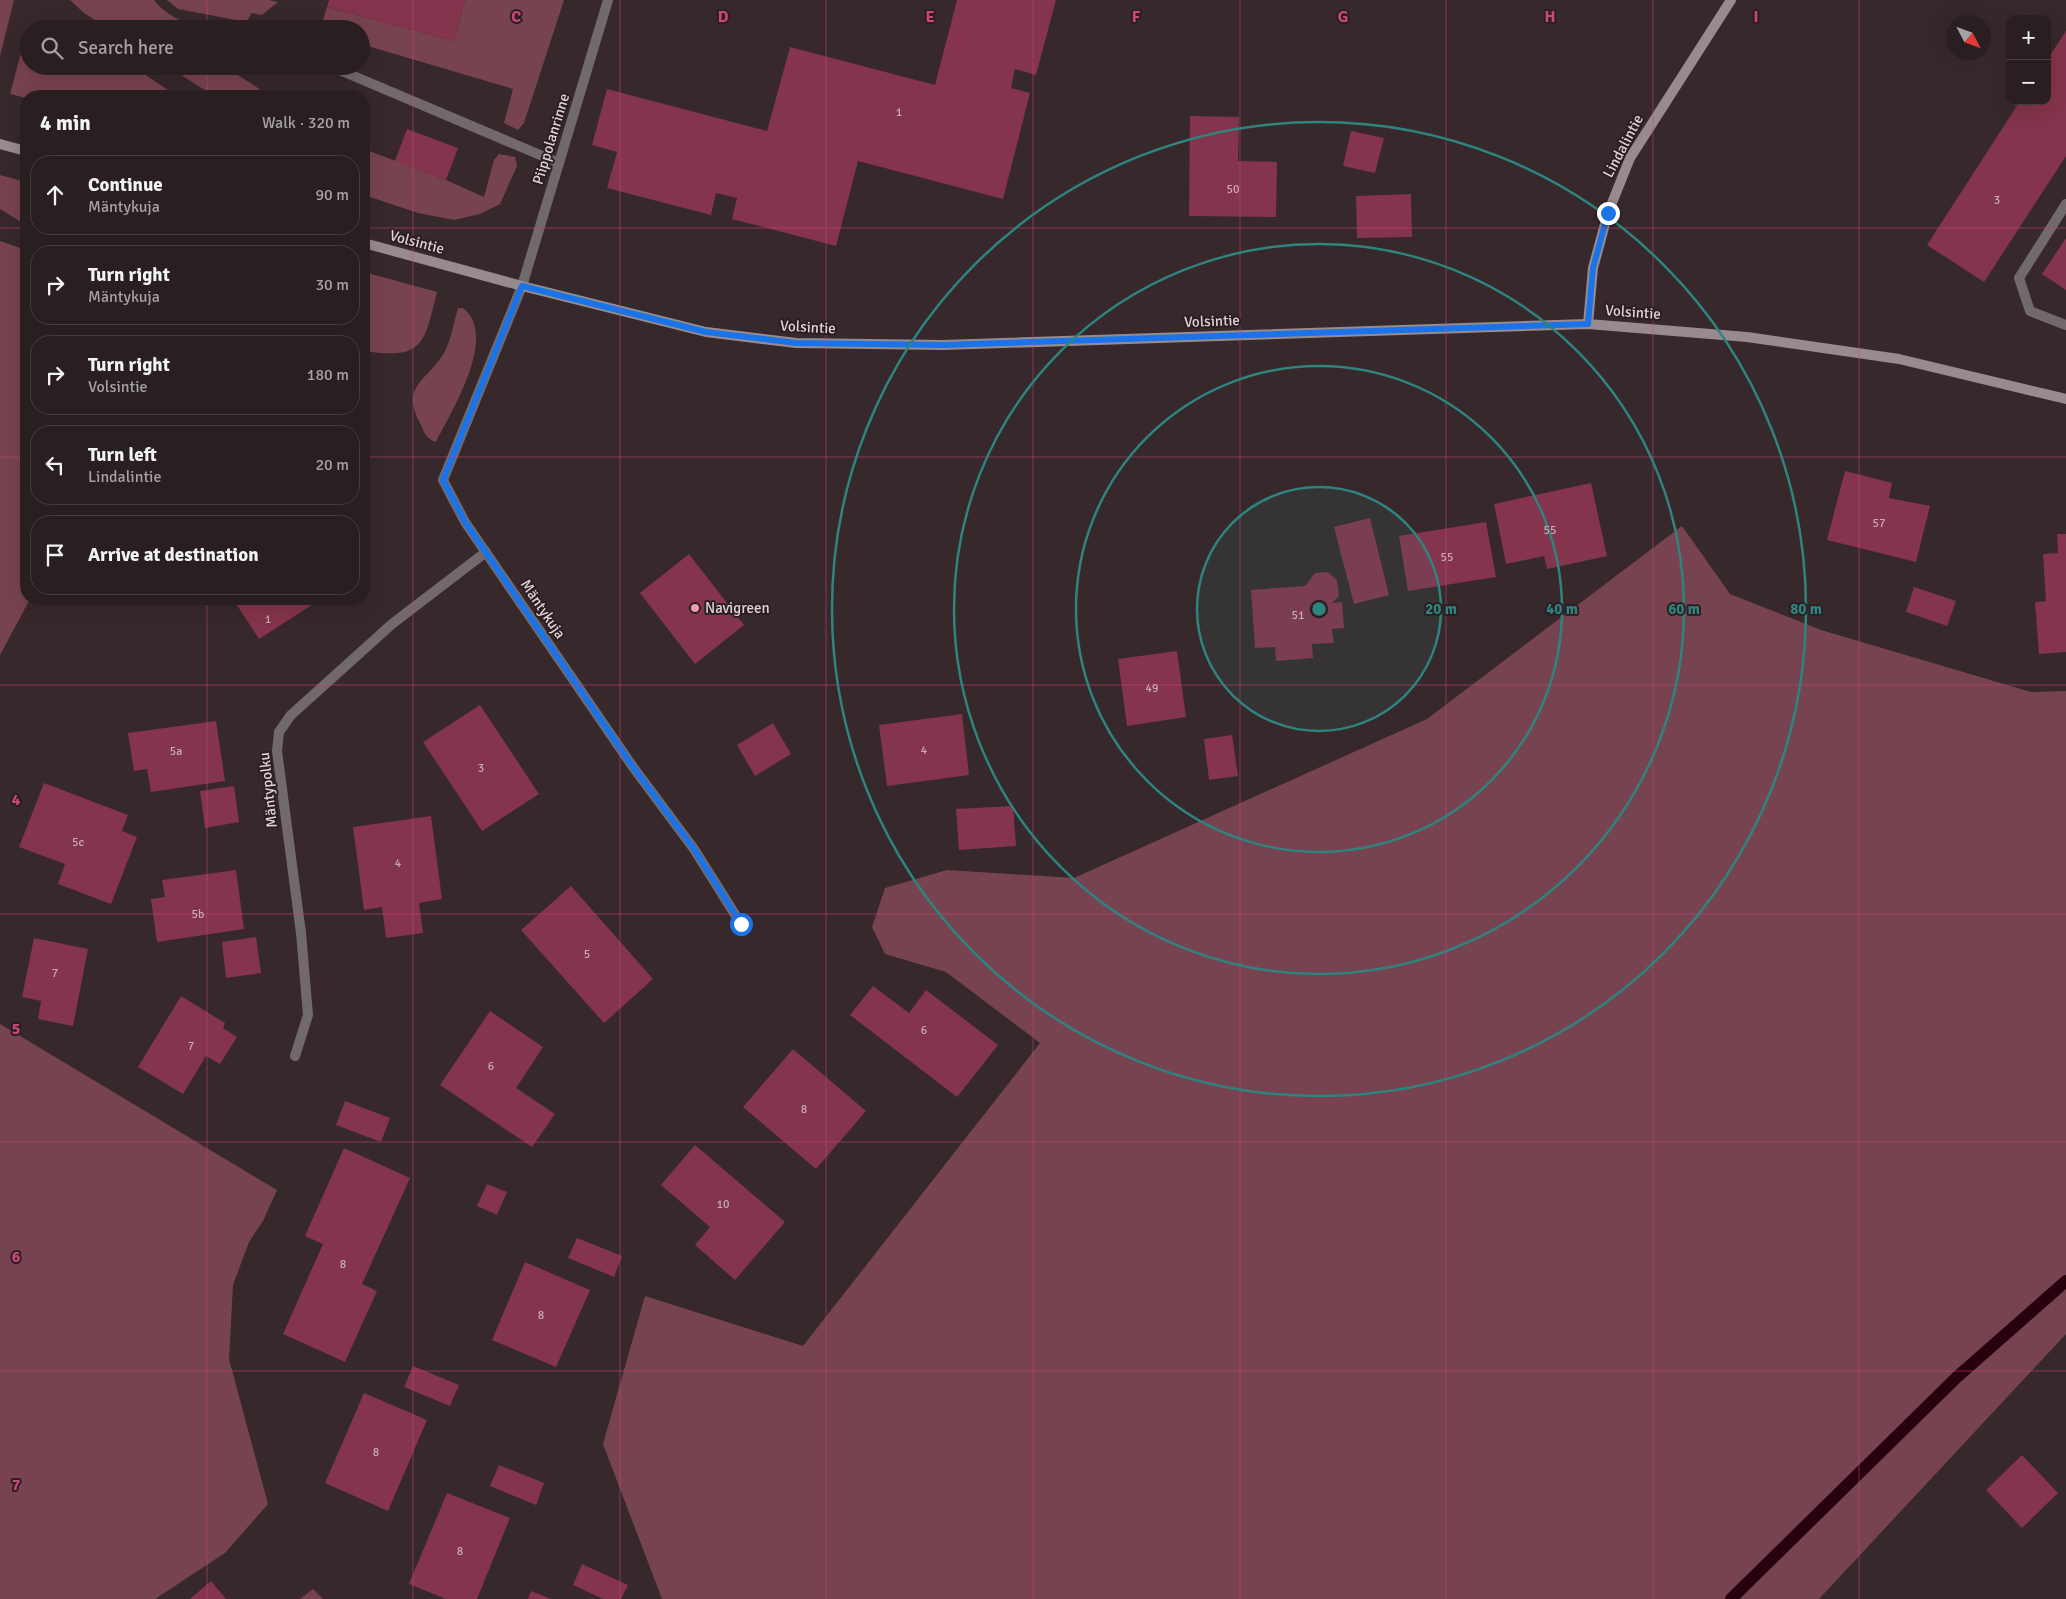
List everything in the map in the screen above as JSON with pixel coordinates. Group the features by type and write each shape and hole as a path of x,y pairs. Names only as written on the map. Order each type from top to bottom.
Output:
{"street":[{"name":"Piippolanrinne","path":"522,286 608,0"},
{"name":"Lindalintie","path":"1588,324 1593,268 1608,213 1630,158 1731,0"},
{"path":"351,75 559,163"},
{"path":"0,144 20,149"},
{"path":"2066,204 2019,278 2030,311 2066,325"},
{"name":"Volsintie","path":"370,245 522,286 706,332 796,343 943,345 1588,324 1747,336 1899,359 2066,399"},
{"name":"Mäntykuja","path":"522,286 443,480 465,522 633,767 694,849 741,924"},
{"name":"Mäntypolku","path":"295,1056 308,1015 301,934 277,751 278,732 291,715 392,624 486,552"}],"shaded area":[{"path":"0,0 14,0 0,56"},
{"path":"70,0 154,0 164,10 179,20 95,20"},
{"path":"167,0 268,0 278,2 262,15 252,13 247,20 236,20 178,9"},
{"path":"465,0 564,0 524,123 518,130 504,123 513,89 370,47 370,20 323,20 327,7 454,41"},
{"path":"20,57 20,75 146,75 168,90 20,90 20,96 10,94"},
{"path":"181,75 238,75 261,90 205,90"},
{"path":"370,151 446,180 484,197 494,160 499,154 515,157 517,166 500,204 480,214 454,220 418,213 370,197"},
{"path":"0,175 20,180 20,221 0,209"},
{"path":"0,241 20,248 20,605 27,605 0,655"},
{"path":"370,274 437,292 429,324 418,344 410,350 399,353 370,352"},
{"path":"458,308 463,308 473,321 476,337 474,355 461,394 436,442 428,437 420,423 413,400 414,392 444,353"},
{"path":"1682,526 1730,594 1821,630 2031,692 2066,691 2066,1334 1819,1599 662,1599 603,1444 645,1296 803,1346 1040,1043 946,972 885,954 872,927 885,888 947,870 1074,878 1427,719"},
{"path":"0,1024 277,1190 263,1221 249,1242 233,1285 229,1359 268,1504 225,1553 155,1599 0,1599"},
{"path":"313,1589 323,1599 300,1599"}],"building":[{"path":"329,0 465,0 454,41 327,7"},
{"path":"957,0 1056,0 1036,75 1015,69 1011,88 1030,93 1003,199 858,161 836,246 732,219 737,198 716,193 711,215 607,188 617,152 592,145 607,89 767,131 790,47 935,85"},
{"path":"2066,31 2066,156 1984,282 1927,245 2017,105 2051,105 2051,54"},
{"path":"1190,116 1239,117 1238,161 1277,162 1276,217 1189,216"},
{"path":"407,129 458,148 446,180 395,161"},
{"path":"1351,131 1384,138 1375,173 1343,166"},
{"path":"1411,194 1412,237 1357,238 1356,196"},
{"path":"2066,238 2066,290 2042,274"},
{"path":"1845,471 1892,483 1889,498 1930,506 1916,562 1827,540"},
{"path":"1591,483 1607,556 1547,569 1544,556 1506,564 1494,504"},
{"path":"1370,518 1389,595 1354,604 1334,527"},
{"path":"1486,522 1496,577 1408,591 1399,536"},
{"path":"2057,534 2066,534 2066,652 2039,654 2035,602 2046,601 2043,554 2058,553"},
{"path":"689,554 744,625 695,664 640,593"},
{"path":"1328,572 1337,580 1339,596 1332,603 1342,602 1344,628 1332,629 1334,643 1312,644 1313,658 1276,661 1275,647 1255,648 1251,590 1305,586 1315,573"},
{"path":"1914,587 1956,601 1947,626 1906,612"},
{"path":"237,605 312,605 259,639"},
{"path":"1177,651 1186,717 1127,726 1118,659"},
{"path":"480,705 539,794 482,831 423,742"},
{"path":"962,714 969,775 887,786 879,725"},
{"path":"216,721 225,781 151,792 147,769 134,771 128,733"},
{"path":"773,723 791,754 755,776 737,745"},
{"path":"1232,735 1238,776 1209,780 1204,739"},
{"path":"44,783 128,815 122,831 137,837 111,904 58,884 65,864 19,847"},
{"path":"234,786 239,822 205,828 200,791"},
{"path":"1013,806 1016,846 959,850 956,809"},
{"path":"431,816 442,899 419,903 423,933 386,938 382,907 364,910 353,827"},
{"path":"236,870 244,929 157,942 151,899 165,897 162,880"},
{"path":"571,886 653,979 604,1023 521,930"},
{"path":"256,937 261,973 226,978 222,942"},
{"path":"34,938 88,949 73,1026 38,1019 41,1001 22,997"},
{"path":"873,986 909,1013 926,990 998,1045 957,1097 850,1015"},
{"path":"181,996 225,1023 223,1028 237,1037 220,1064 206,1056 183,1094 138,1067"},
{"path":"490,1011 543,1047 516,1088 555,1114 532,1147 440,1085"},
{"path":"793,1049 866,1111 816,1169 743,1107"},
{"path":"345,1101 390,1118 381,1142 336,1125"},
{"path":"695,1145 785,1222 735,1280 695,1245 710,1227 661,1185"},
{"path":"344,1148 410,1178 362,1284 377,1291 345,1362 283,1334 323,1244 305,1236"},
{"path":"487,1184 507,1192 497,1215 477,1206"},
{"path":"577,1238 622,1256 614,1277 568,1258"},
{"path":"525,1262 590,1290 556,1367 492,1340"},
{"path":"413,1366 459,1385 450,1406 404,1387"},
{"path":"364,1393 427,1420 388,1511 325,1483"},
{"path":"2022,1455 2058,1493 2022,1528 1986,1490"},
{"path":"499,1465 544,1483 536,1505 490,1486"},
{"path":"447,1493 510,1518 477,1599 446,1599 409,1584"},
{"path":"582,1564 628,1585 621,1599 603,1599 573,1585"},
{"path":"211,1581 226,1599 190,1599"},
{"path":"531,1591 551,1599 528,1599"}],"waterway":[{"path":"1731,1599 1957,1377 2066,1281"}],"place":[{"name":"Navigreen","path":"695,608"}],"route":[{"path":"741,924 694,849 633,767 465,522 443,480 522,286 706,332 796,343 943,345 1323,331 1588,324 1593,268 1608,213"}]}
